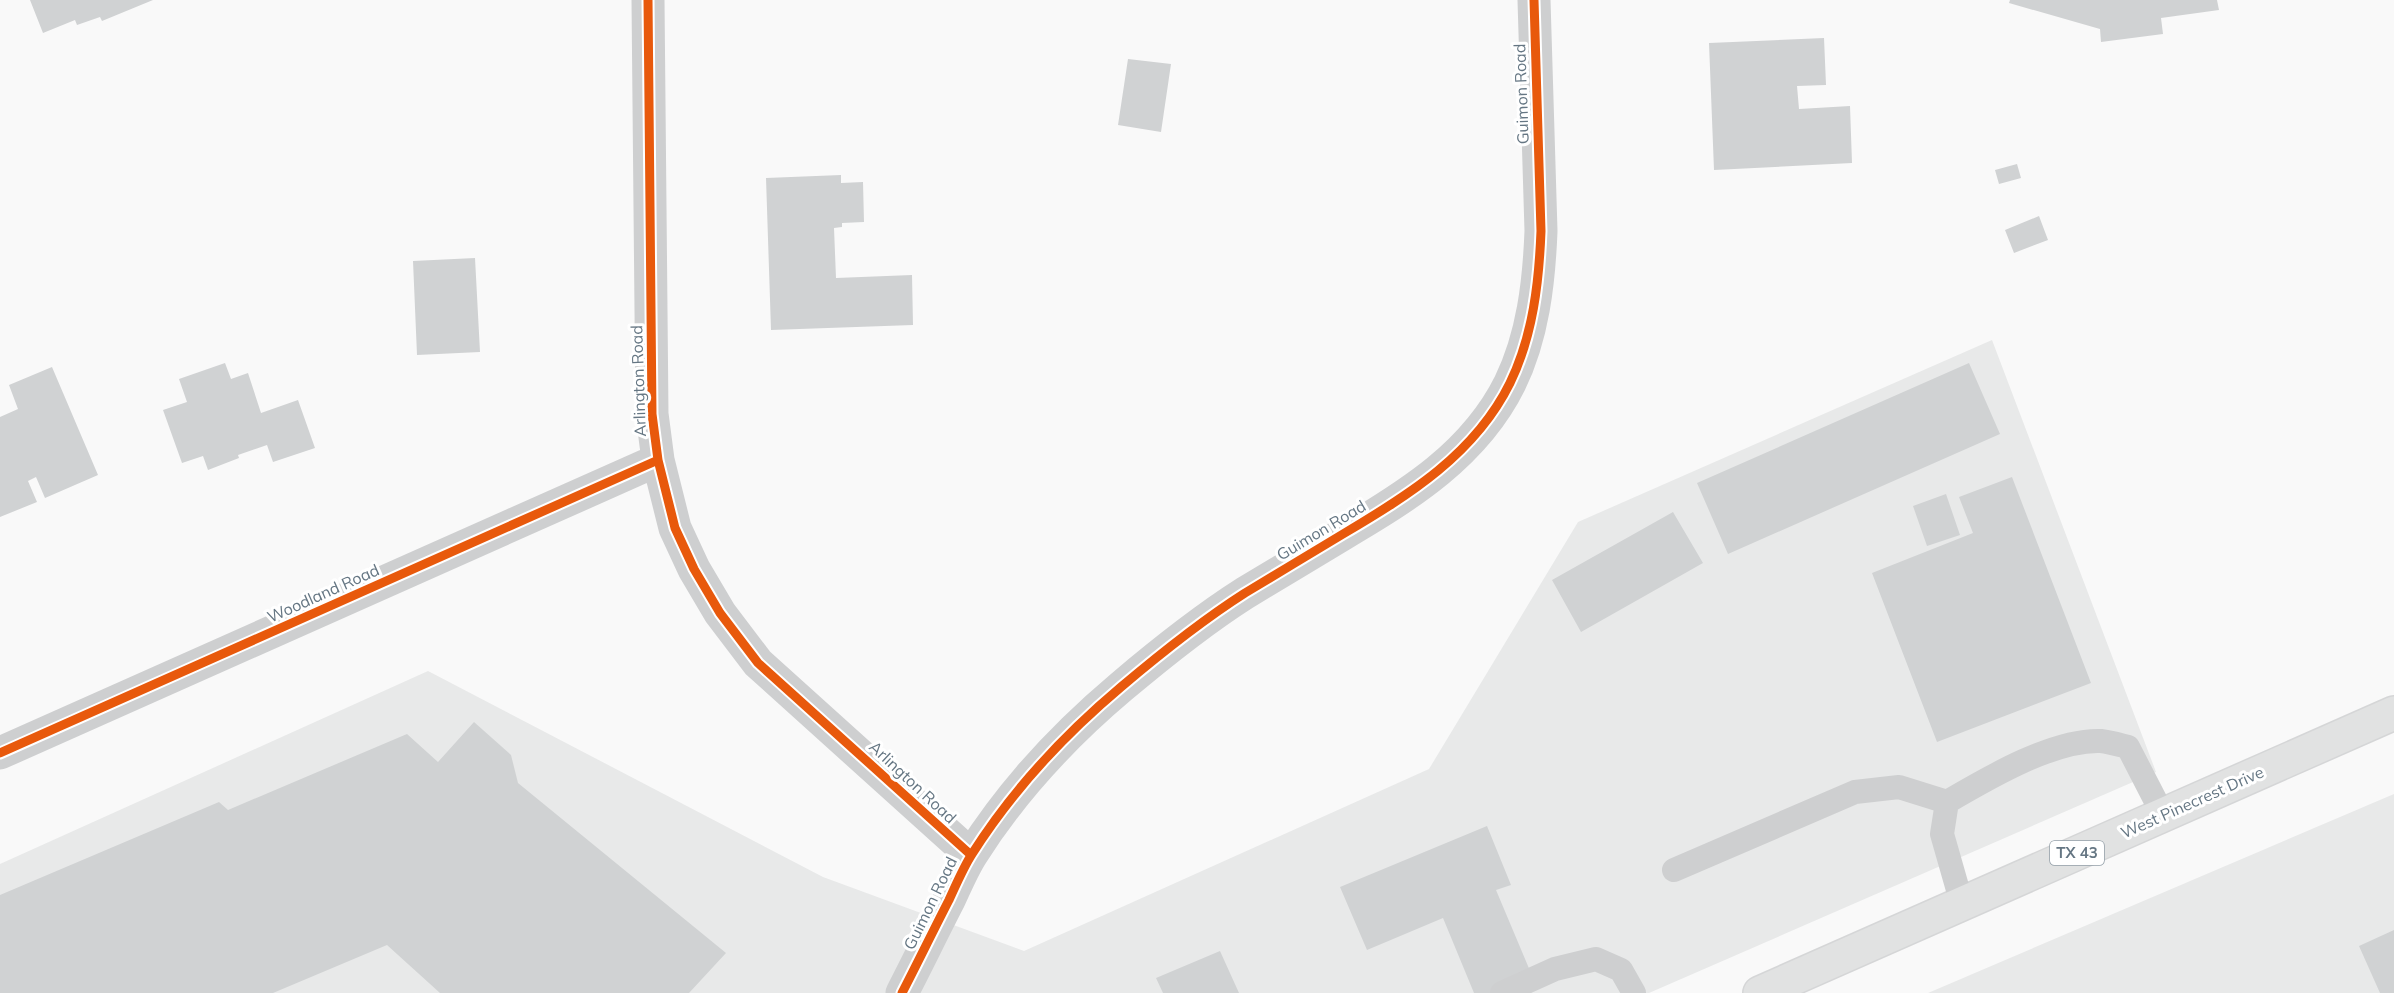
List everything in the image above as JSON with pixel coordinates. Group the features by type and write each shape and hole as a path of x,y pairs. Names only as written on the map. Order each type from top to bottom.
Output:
{"main road":[{"name":"West Pinecrest Drive","path":"1760,993 2394,713"}],"street":[{"name":"Arlington Road","path":"648,0 652,414 658,460 675,528 694,569 720,614 758,663 971,855"},
{"name":"Guimon Road","path":"902,993 971,855 1012,796 1062,743 1119,689 1178,641 1242,596 1396,503 1440,471 1470,442 1493,411 1510,382 1522,350 1534,307 1539,267 1541,231 1534,0"},
{"name":"Woodland Road","path":"0,753 658,460"}],"lane":[{"path":"1674,870 1855,792 1899,787 1947,802 1981,782 2061,745 2101,741 2128,747 2163,815"},
{"path":"1947,802 1942,834 1962,904"},
{"path":"1502,993 1555,969 1596,959 1621,970 1634,993"}],"shaded area":[{"path":"1992,340 2156,772 1649,993 0,993 0,864 428,671 823,877 1024,951 1429,769 1578,522"},
{"path":"2394,794 2394,993 1928,993"}],"building":[{"path":"30,0 153,0 102,21 100,17 77,25 75,20 43,33"},
{"path":"2010,0 2217,0 2219,10 2161,18 2163,34 2101,42 2100,29 2009,3"},
{"path":"1824,38 1826,85 1797,86 1799,109 1850,106 1852,163 1714,170 1709,43"},
{"path":"1128,59 1171,64 1161,132 1118,125"},
{"path":"2017,164 2021,178 1999,184 1995,170"},
{"path":"841,175 841,183 863,182 864,222 842,223 842,227 834,228 836,278 912,275 913,325 771,330 766,178"},
{"path":"2039,216 2048,240 2014,253 2005,230"},
{"path":"475,258 480,352 417,355 413,261"},
{"path":"225,363 231,379 248,373 261,413 298,400 315,448 273,462 267,445 238,455 239,458 208,470 203,456 182,463 163,410 187,402 179,379"},
{"path":"1969,363 2000,434 1728,554 1697,483"},
{"path":"52,367 98,475 45,498 36,477 28,481 37,502 0,517 0,417 18,409 9,385"},
{"path":"2012,477 2091,683 1937,742 1872,573 1973,533 1959,497"},
{"path":"1946,494 1960,535 1927,546 1913,506"},
{"path":"1673,512 1703,563 1581,632 1552,580"},
{"path":"474,722 511,755 518,783 726,953 689,993 440,993 387,945 273,993 0,993 0,895 219,802 228,810 407,734 438,762"},
{"path":"1487,826 1511,885 1496,890 1533,978 1497,993 1474,993 1443,918 1367,950 1340,887"},
{"path":"2394,930 2394,993 2380,993 2359,946"},
{"path":"1220,951 1239,993 1163,993 1156,978"}],"cycle path":[{"path":"648,0 652,414 658,460 675,528 694,569 720,613 758,663 971,855"},
{"path":"902,993 972,854 1022,786 1079,724 1151,662 1213,615 1416,488 1459,452 1495,408 1510,383 1524,347 1539,270 1541,231 1534,0"},
{"path":"0,753 658,460"}]}
